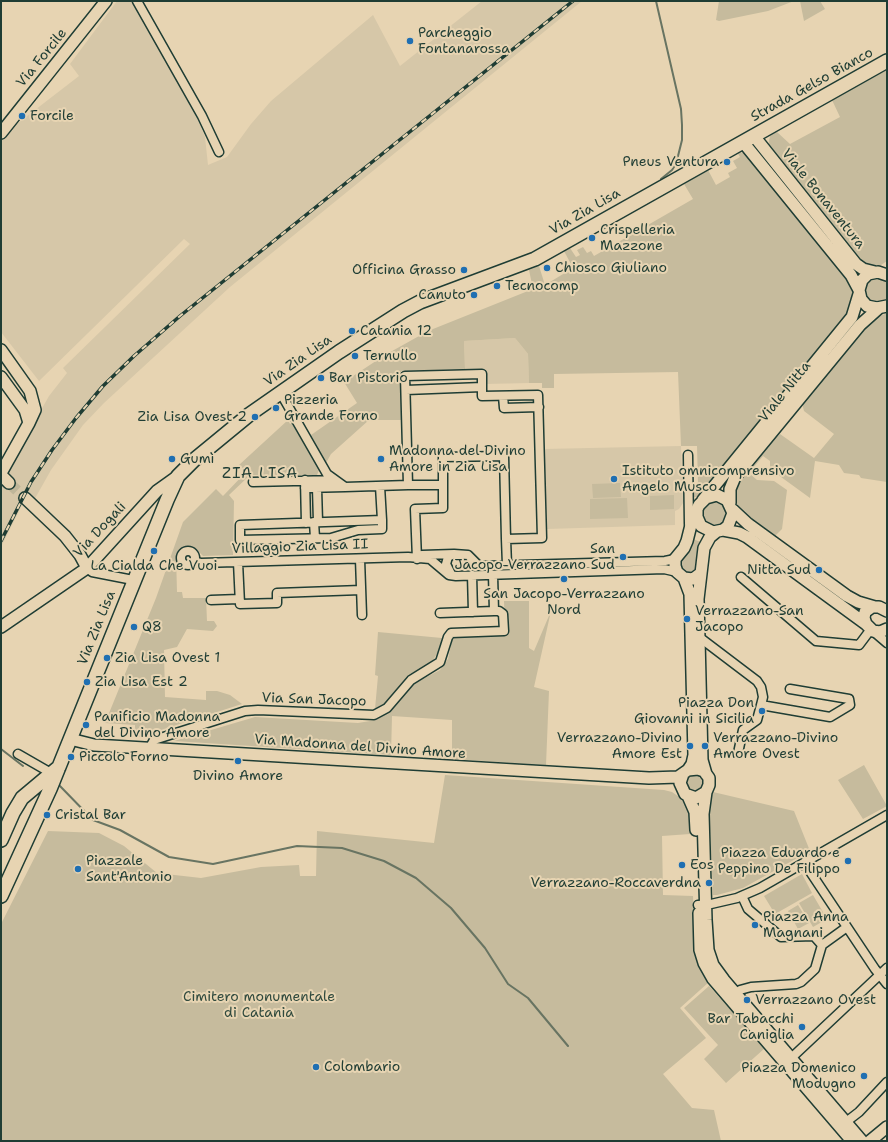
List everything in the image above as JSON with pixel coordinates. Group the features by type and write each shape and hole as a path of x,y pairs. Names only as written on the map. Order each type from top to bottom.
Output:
{"main road":[{"name":"Via Forcile","path":"1,133 106,1"},
{"name":"Strada Gelso Bianco","path":"728,150 887,61"},
{"path":"748,139 851,275 867,306 885,307"},
{"name":"Via Zia Lisa","path":"1,896 44,800 55,770 70,739 133,580 163,492 178,476 212,443 280,392 339,352 404,311 420,302 535,259 728,150"},
{"name":"Viale Bonaventura","path":"766,162 856,264 863,269 887,274"},
{"path":"862,1141 708,972 700,950 702,905 700,843 695,812 680,781 692,764 694,755 690,594 687,584 680,575 675,559 684,548 697,504 852,317 863,278 875,272"},
{"name":"Viale Nitta","path":"731,506 730,489 735,477 860,325 885,307"},
{"path":"1,350 30,391 35,410 4,477"},
{"path":"3,379 13,383 16,381 19,374"},
{"path":"3,379 25,410 29,423"},
{"name":"Via Dogali","path":"1,627 87,568 163,492"},
{"path":"697,504 709,496 717,495 724,498 748,524 847,596 858,602 882,608"},
{"path":"25,498 65,536 80,555 87,568"},
{"path":"697,504 697,517 701,526 706,530 739,533 747,537 870,628 880,632 887,629"},
{"path":"700,843 706,792 710,783 702,760 698,599 704,548 710,537 730,523 731,506"},
{"path":"680,575 693,579 701,573"},
{"path":"870,628 864,618 865,612 869,608 882,608"},
{"name":"Via Madonna del Divino Amore","path":"70,739 94,745 649,778"},
{"path":"649,778 673,778 698,768 706,774"},
{"name":"Via Zia Lisa","path":"1,840 13,813 29,791 55,770"},
{"path":"649,778 696,798 706,792"},
{"path":"29,791 38,792 44,800"},
{"path":"702,905 710,957 718,973 852,1141"},
{"path":"870,1141 887,1127"}],"street":[{"path":"137,1 202,116 219,152"},
{"path":"408,485 405,376 482,374 482,396 538,395 542,538 506,539"},
{"path":"406,390 482,387"},
{"path":"280,392 327,474 345,487"},
{"path":"503,396 504,408 539,407"},
{"path":"688,455 697,504"},
{"path":"417,557 415,509 443,508 443,457 504,456 507,565"},
{"path":"253,482 305,484 334,480"},
{"path":"305,484 317,488 443,485"},
{"path":"305,484 315,538"},
{"path":"380,486 382,520 382,529 358,530 331,538 240,540 240,525 382,520"},
{"path":"313,523 317,488"},
{"path":"417,557 454,554 468,555 479,566 665,562 675,559"},
{"path":"453,576 446,564 448,557 454,554"},
{"path":"417,557 434,561 446,573 453,576 664,569 680,575"},
{"name":"Villaggio Zia Lisa II","path":"194,561 201,563 417,557"},
{"path":"360,559 362,614"},
{"path":"238,562 240,604 277,603 277,593 361,590"},
{"path":"87,568 92,572 133,580"},
{"path":"472,575 473,612"},
{"path":"440,613 494,611 493,575"},
{"path":"740,577 816,641 859,645 870,628 887,643"},
{"path":"211,600 239,600"},
{"name":"Via San Jacopo","path":"149,748 154,740 245,711 258,710 374,715 390,705 411,680 440,662 448,637 451,633 504,631 503,614 499,611 494,611"},
{"path":"887,629 887,643"},
{"path":"699,637 757,681 761,687 762,697 757,720 743,730 738,753"},
{"path":"761,705 830,717 850,704 849,699 790,689"},
{"path":"18,754 55,770"},
{"path":"702,905 742,896 805,864 887,815"},
{"path":"805,864 887,984"},
{"path":"742,896 748,909 781,937 814,936 822,945"},
{"path":"736,994 740,990 751,987 796,984 801,982 815,969 822,945 847,927"},
{"path":"788,1061 887,968"},
{"path":"846,1122 859,1112 887,1082"}],"shaded area":[{"path":"117,1 132,1 199,122 205,137 208,165 227,157 251,124 271,101 373,15 400,66 482,1 582,1 230,287 104,403 83,425 51,470 33,502 23,503 1,547 1,481 49,396 67,373 63,368 190,244 184,239 39,381 1,332 1,141 9,130 79,76 70,64"},
{"path":"515,338 528,354 529,383 486,384 486,369 465,369 464,341"},
{"name":"Istituto omnicomprensivo Angelo Musco","path":"681,446 683,503 679,509 675,511 675,525 547,529 544,449"}],"green space":[{"path":"719,1 794,1 768,11 719,21 716,20"},
{"path":"800,1 820,1 825,9 804,21"},
{"path":"887,70 887,261 881,265 871,266 858,259 768,146 770,136 773,133 777,132 790,144 840,117 832,100"},
{"path":"737,152 744,153 747,156 851,284 854,297 848,313 697,497 692,497 692,486 698,484 697,446 681,446 678,372 554,374 554,388 542,388 542,383 529,383 528,354 515,338 464,341 465,369 401,371 402,420 369,420 331,454 326,463 311,435 357,403 344,382 385,355 428,331 533,289 529,270 539,266 545,285 573,268 564,251 570,248 576,257 580,255 577,250 583,247 587,253 591,251 594,256 693,199 684,184 708,170 716,185 730,177 728,173 737,168 733,161 740,157"},
{"path":"872,277 883,277 887,280 887,301 875,305 865,299 864,285"},
{"path":"887,313 887,482 861,478 859,475 844,473 839,465 815,461 810,498 770,469 770,461 763,456 749,473 757,480 774,481 787,490 782,529 774,537 744,515 738,507 736,500 736,485 767,446 780,434 814,458 834,434 804,411 802,403 870,321"},
{"path":"288,420 290,424 292,423 319,470 317,475 250,475 229,495 234,501 233,555 203,556 195,548 187,546 180,549 176,555 177,592 182,592 183,598 206,598 207,621 214,621 217,626 213,631 187,629 177,647 164,650 165,697 206,700 206,691 217,691 230,695 242,704 139,737 135,737 135,725 105,723 156,598 183,522 216,489 223,496 246,472 239,465"},
{"path":"620,483 621,497 593,498 592,484"},
{"path":"674,495 674,509 650,510 650,496"},
{"path":"627,498 628,518 590,519 590,499"},
{"path":"717,499 728,509 725,523 711,528 700,518 703,504"},
{"path":"693,539 703,543 698,570 688,575 679,568 681,558"},
{"path":"504,601 529,601 529,648 534,651 551,611 534,687 549,691 546,765 452,759 452,720 392,716 391,755 174,741 255,717 358,723 376,720 392,710 415,683 440,670 448,659 453,636 505,634"},
{"path":"378,632 442,638 440,649 431,663 408,675 384,704 375,709 378,676 375,675"},
{"path":"864,765 887,806 863,819 838,780"},
{"path":"691,772 705,777 704,792 689,794 683,780"},
{"name":"Cimitero monumentale di Catania","path":"445,775 664,790 672,792 685,801 690,816 690,834 662,836 663,895 693,896 695,953 700,967 709,982 680,1008 706,1038 663,1074 692,1108 714,1110 721,1141 1,1141 1,924 48,831 99,833 124,846 157,873 201,878 261,867 299,865 300,876 316,876 317,831 434,843"},
{"path":"713,792 794,811 810,851 743,888 713,895 709,807"},
{"path":"802,874 812,893 775,914 764,896"},
{"path":"813,895 827,919 813,927 799,903"},
{"path":"798,905 809,923 798,929 788,911"},
{"path":"709,986 765,1048 726,1083 704,1059 718,1045 684,1008"}],"waterway":[{"path":"656,1 681,109 682,125 682,140 676,164 672,170 661,179"},
{"path":"1,749 23,766"},
{"path":"58,784 93,820 120,830 169,857 213,864 297,846 342,848 384,861 416,878 451,908 485,948 508,984 528,998 568,1046"}],"tunnel":[{"path":"9,483 25,498"}],"railway":[{"path":"1,541 31,482 52,450 103,386 134,356 180,316 573,1"}],"place":[{"name":"Parcheggio Fontanarossa","path":"410,41"},
{"name":"Forcile","path":"22,116"},
{"name":"Pneus Ventura","path":"727,162"},
{"name":"Crispelleria Mazzone","path":"592,238"},
{"name":"Chiosco Giuliano","path":"547,268"},
{"name":"Officina Grasso","path":"464,270"},
{"name":"Tecnocomp","path":"497,286"},
{"name":"Canuto","path":"474,295"},
{"name":"Catania 12","path":"352,331"},
{"name":"Ternullo","path":"355,356"},
{"name":"Bar Pistorio","path":"321,378"},
{"name":"Pizzeria Grande Forno","path":"276,408"},
{"name":"Zia Lisa Ovest 2","path":"255,417"},
{"name":"Gumì","path":"172,459"},
{"name":"Madonna del Divino Amore in Zia Lisa","path":"381,459"},
{"name":"Istituto omnicomprensivo Angelo Musco","path":"614,479"},
{"name":"La Cialda Che Vuoi","path":"154,551"},
{"name":"San Jacopo-Verrazzano Sud","path":"623,557"},
{"name":"Nitta Sud","path":"819,570"},
{"name":"San Jacopo-Verrazzano Nord","path":"564,579"},
{"name":"Verrazzano-San Jacopo","path":"687,619"},
{"name":"Q8","path":"134,627"},
{"name":"Zia Lisa Ovest 1","path":"107,658"},
{"name":"Zia Lisa Est 2","path":"87,682"},
{"name":"Piazza Don Giovanni in Sicilia","path":"762,711"},
{"name":"Panificio Madonna del Divino Amore","path":"86,725"},
{"name":"Verrazzano-Divino Amore Est","path":"690,746"},
{"name":"Verrazzano-Divino Amore Ovest","path":"705,746"},
{"name":"Piccolo Forno","path":"71,757"},
{"name":"Divino Amore","path":"238,761"},
{"name":"Cristal Bar","path":"47,815"},
{"name":"Piazza Eduardo e Peppino De Filippo","path":"848,861"},
{"name":"Eos","path":"682,865"},
{"name":"Piazzale Sant'Antonio","path":"78,869"},
{"name":"Verrazzano-Roccaverdna","path":"709,883"},
{"name":"Piazza Anna Magnani","path":"755,925"},
{"name":"Verrazzano Ovest","path":"747,1000"},
{"name":"Bar Tabacchi Caniglia","path":"802,1027"},
{"name":"Colombario","path":"316,1067"},
{"name":"Piazza Domenico Modugno","path":"864,1076"}],"district":[{"name":"ZIA LISA","path":"260,474"}]}
